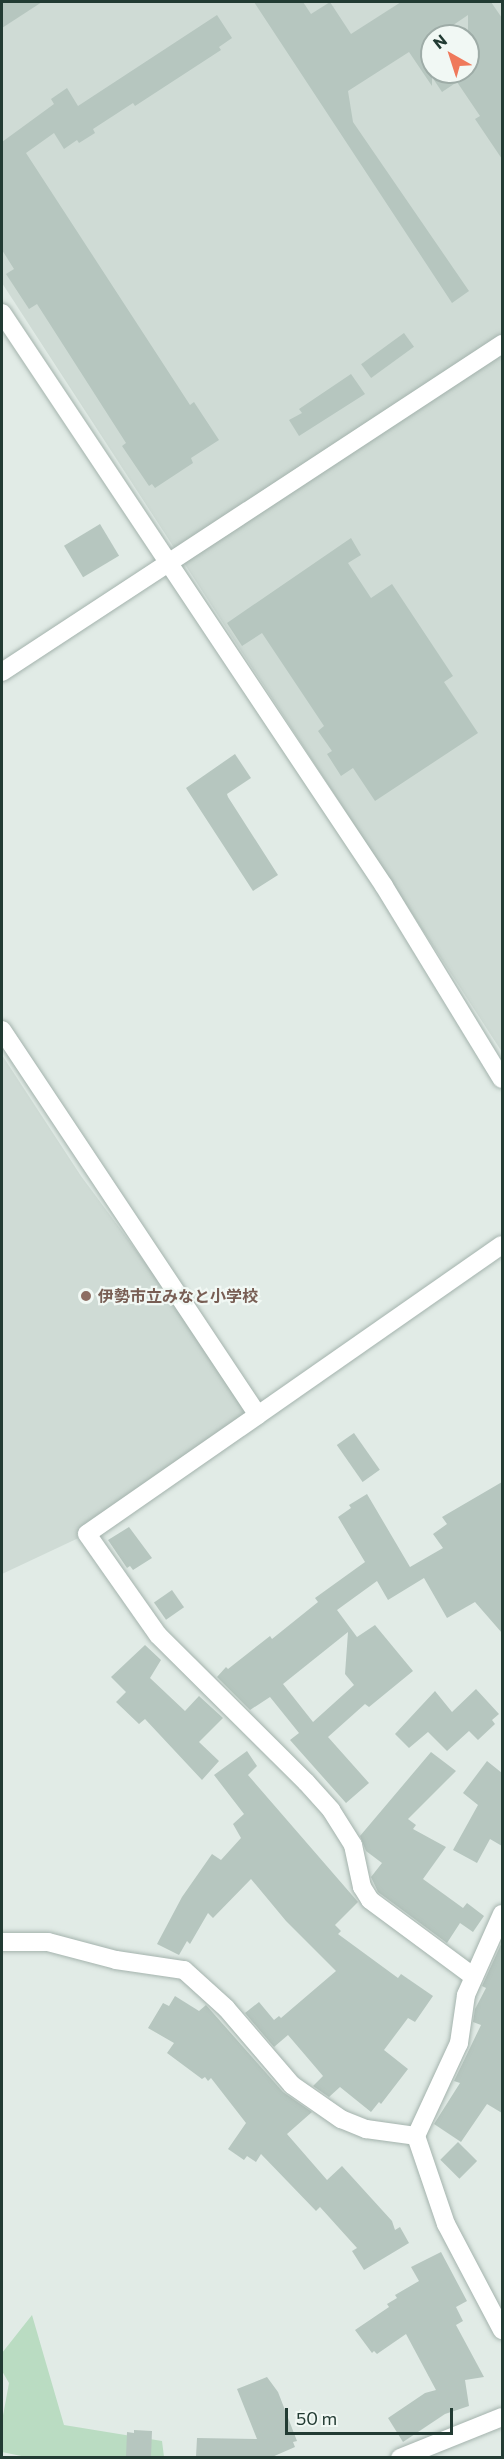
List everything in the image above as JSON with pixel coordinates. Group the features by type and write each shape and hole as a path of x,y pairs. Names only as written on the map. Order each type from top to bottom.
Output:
{"street":[{"path":"2,313 166,563 384,886 502,1079"},
{"path":"2,672 502,344"},
{"path":"2,1030 258,1415"},
{"path":"474,1977 370,1900 362,1887 353,1845 331,1810 306,1782 158,1635 87,1534 502,1245"},
{"path":"502,1914 466,1995 459,2043 416,2136 446,2224 502,2330"},
{"path":"2,1942 48,1942 116,1960 184,1970 226,2008 292,2085 341,2119 366,2129 416,2136"},
{"path":"400,2457 502,2417"}],"shaded area":[{"path":"2,2 502,2 502,1052 2,283"},
{"name":"伊勢市立みなと小学校","path":"2,1055 81,1176 258,1415 87,1534 2,1574"}],"green space":[{"path":"32,2315 64,2425 162,2441 164,2457 31,2458 2,2452 2,2421 9,2383 2,2371 2,2353"}],"building":[{"path":"2,2 42,2 2,28"},
{"path":"254,2 303,2 311,14 330,2 351,34 401,2 491,2 502,18 502,159 475,119 480,116 458,84 480,84 480,24 468,24 468,15 455,24 420,24 420,68 409,52 348,91 353,122 469,291 452,303"},
{"path":"217,15 232,38 219,47 221,50 135,106 133,103 93,129 95,133 79,143 77,140 64,149 54,133 26,153 190,405 194,402 219,440 191,458 193,463 155,488 152,484 149,486 122,446 126,443 37,304 29,309 6,274 14,269 2,250 2,142 54,104 51,99 67,88 78,106"},
{"path":"437,84 454,84 442,92"},
{"path":"404,333 414,347 371,378 361,364"},
{"path":"351,374 365,394 299,436 289,420 302,413 299,409"},
{"path":"100,524 119,556 83,577 64,546"},
{"path":"351,538 361,555 348,563 371,598 392,584 453,676 444,682 478,733 375,801 353,768 341,776 327,754 332,751 318,731 324,726 262,633 242,646 227,623"},
{"path":"235,754 251,778 227,794 228,797 278,875 253,891 186,788"},
{"path":"354,1433 380,1470 363,1482 337,1445"},
{"path":"502,1482 502,1633 475,1602 447,1618 424,1578 388,1600 377,1581 337,1610 357,1637 375,1625 413,1671 369,1707 365,1704 328,1737 369,1783 346,1803 290,1740 299,1733 270,1697 250,1710 217,1677 226,1667 228,1669 270,1636 272,1639 318,1602 315,1598 365,1562 338,1517 351,1508 349,1505 367,1494 410,1567 443,1548 433,1534 447,1524 442,1517","holes":["348,1632 345,1674 354,1685 313,1722 283,1684"]},
{"path":"129,1527 152,1558 133,1570 130,1566 127,1568 108,1540"},
{"path":"172,1590 184,1607 166,1620 154,1603"},
{"path":"145,1645 161,1660 150,1678 185,1711 199,1696 223,1718 199,1742 219,1761 202,1780 145,1719 139,1724 116,1702 126,1692 111,1677"},
{"path":"476,1689 499,1714 492,1720 495,1724 478,1740 469,1731 447,1751 428,1732 409,1748 395,1734 435,1691 452,1712"},
{"path":"247,1751 257,1766 248,1775 358,1902 335,1925 341,1931 338,1934 398,1978 401,1974 433,1996 415,2022 408,2018 384,2050 408,2069 381,2104 379,2102 371,2112 340,2087 329,2097 313,2086 323,2076 288,2035 274,2047 245,2013 259,2002 274,2020 279,2016 281,2018 336,1971 286,1921 251,1879 213,1918 208,1913 190,1944 187,1941 179,1955 157,1944 182,1897 212,1854 221,1860 241,1838 233,1824 244,1814 214,1775"},
{"path":"431,1752 456,1771 408,1819 416,1825 413,1829 446,1847 423,1879 463,1908 467,1903 484,1916 473,1932 460,1923 447,1943 378,1892 371,1877 382,1863 366,1851 360,1836"},
{"path":"487,1761 502,1773 502,1846 490,1839 477,1863 453,1850 478,1805 463,1793"},
{"path":"502,1942 502,2113 487,2104 461,2142 434,2124 460,2083 454,2081 481,2025 473,2022 475,2009 486,1988 482,1986"},
{"path":"175,1996 199,2011 206,2005 283,2092 312,2112 287,2134 327,2180 342,2166 392,2221 395,2230 400,2227 409,2243 364,2270 352,2251 357,2248 320,2207 316,2211 261,2154 256,2162 247,2156 244,2160 228,2149 246,2123 211,2078 208,2081 205,2077 202,2079 167,2053 174,2043 148,2028 163,2003 169,2006"},
{"path":"458,2142 477,2161 459,2179 440,2160"},
{"path":"441,2252 467,2301 456,2307 463,2321 456,2325 484,2377 465,2380 469,2406 445,2414 403,2442 388,2418 425,2393 436,2390 406,2334 377,2354 374,2351 372,2353 355,2330 389,2307 387,2304 397,2298 395,2295 419,2281 411,2267"},
{"path":"267,2377 278,2392 297,2441 293,2442 295,2447 272,2457 196,2457 197,2438 257,2439 237,2389"},
{"path":"134,2430 152,2431 151,2457 126,2457 127,2432 134,2433"}],"place":[{"name":"伊勢市立みなと小学校","path":"86,1296"}]}
